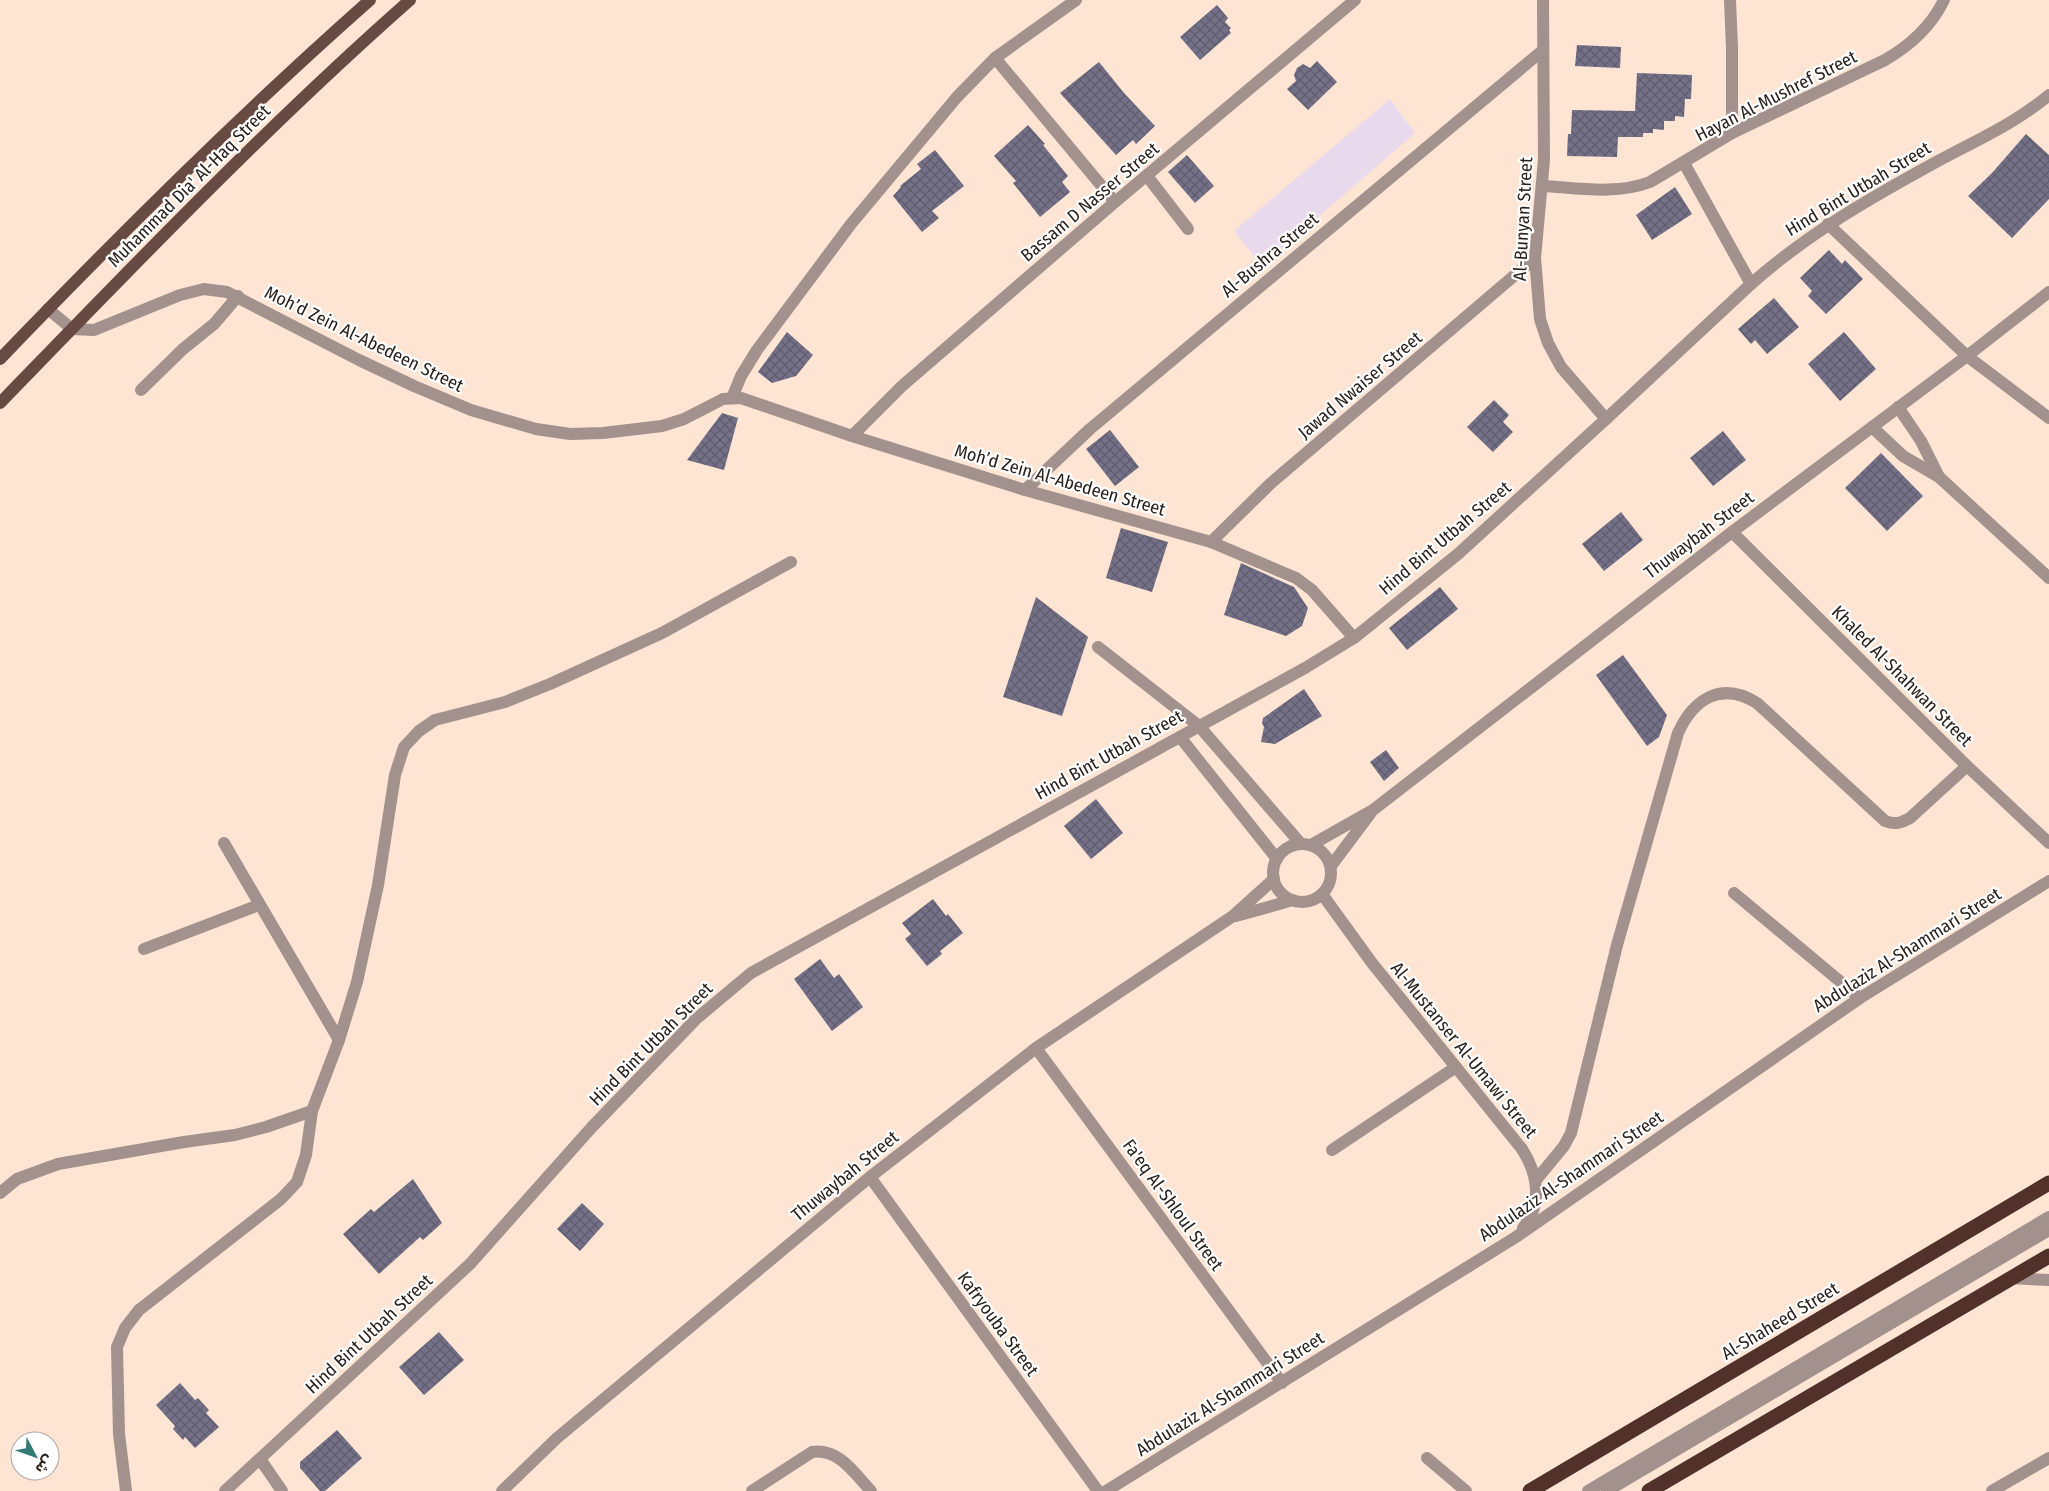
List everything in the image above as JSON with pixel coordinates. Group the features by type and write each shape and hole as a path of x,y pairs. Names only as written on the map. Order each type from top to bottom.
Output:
{"highway":[{"name":"Al-Shaheed Street","path":"1530,1491 2049,1183"},
{"path":"1649,1491 2049,1256"}],"main road":[{"name":"Muhammad Dia' Al-Haq Street","path":"0,359 48,308 228,130 370,0"},
{"name":"Muhammad Dia' Al-Haq Street","path":"0,403 244,154 311,89 410,0"}],"street":[{"path":"732,398 748,363 851,224 957,97 995,58 1076,0"},
{"name":"Bassam D Nasser Street","path":"852,436 902,386 1115,202 1355,0"},
{"name":"Al-Bunyan Street","path":"1542,0 1544,160 1535,258 1540,318 1548,343 1561,367 1606,419"},
{"path":"1730,0 1732,133"},
{"name":"Hayan Al-Mushref Street","path":"1543,186 1626,189 1650,182 1732,133 1885,60 1904,49 1928,26 1944,0"},
{"name":"Al-Bushra Street","path":"1025,490 1090,429 1542,50"},
{"path":"995,58 1115,202"},
{"name":"Hind Bint Utbah Street","path":"225,1491 470,1264 592,1127 696,1019 751,973 1305,668 1354,638 1470,543 1751,284 1791,250 1828,224 1938,161 2001,129 2049,95"},
{"path":"1684,163 1751,284"},
{"path":"1148,176 1188,229"},
{"path":"1828,224 1967,356 2049,418"},
{"name":"Jawad Nwaiser Street","path":"1211,542 1270,484 1535,258"},
{"name":"Moh’d Zein Al-Abedeen Street","path":"72,329 88,331 104,328 180,294 215,289 238,296 359,360 414,386 471,410 536,429 570,434 603,433 662,426 684,419 715,403 732,398 750,400 852,436 1025,490 1211,542 1296,578 1322,601 1354,638"},
{"name":"Thuwaybah Street","path":"1306,844 1373,810 1732,532 1967,356 2049,292"},
{"path":"141,390 183,349 214,324 238,296"},
{"path":"48,308 72,329"},
{"path":"1898,407 1921,441 1940,477"},
{"path":"1872,427 1903,456 1940,477 2049,578"},
{"name":"Khaled Al-Shahwan Street","path":"1732,532 1968,766 2049,843"},
{"path":"126,1491 119,1434 117,1347 120,1338 139,1310 289,1192 297,1182 303,1162 312,1112 339,1040 366,943 378,885 395,775 404,747 418,731 435,720 505,702 541,688 662,633 791,562"},
{"path":"1098,647 1199,726 1306,844 1320,850 1327,857 1331,866 1328,886 1322,894 1304,902 1285,896 1278,888 1274,879 1273,869 1283,851 1291,846 1306,844"},
{"path":"1536,1180 1560,1152 1571,1134 1617,946 1675,742 1684,719 1692,710 1708,697 1716,694 1737,693 1747,696 1757,702 1885,821 1892,824 1901,823 1910,818 1968,766"},
{"path":"1180,737 1277,859"},
{"name":"Thuwaybah Street","path":"1331,866 1373,810"},
{"path":"224,843 339,1040"},
{"name":"Thuwaybah Street","path":"502,1491 557,1438 870,1177 1036,1048 1234,916 1274,879"},
{"name":"Abdulaziz Al-Shammari Street","path":"1106,1491 1516,1237 1860,998 2049,881"},
{"path":"1734,893 1860,998"},
{"name":"Al-Mustanser Al-Umawi Street","path":"1322,894 1372,963 1522,1149 1531,1164 1536,1180 1536,1201 1529,1221 1516,1237"},
{"name":"Thuwaybah Street","path":"1234,916 1293,900"},
{"path":"144,949 259,905"},
{"name":"Fa'eq Al-Shloul Street","path":"1036,1048 1282,1383"},
{"path":"1332,1150 1456,1067"},
{"path":"0,1193 17,1180 58,1164 235,1135 312,1112"},
{"name":"Kafryouba Street","path":"870,1177 1098,1491"},
{"path":"1588,1491 2049,1217"},
{"path":"1607,1491 2049,1230"},
{"path":"2009,1278 2049,1280"},
{"path":"752,1491 812,1452 823,1450 840,1459 871,1491"},
{"path":"1427,1458 1466,1491"},
{"path":"1992,1491 2049,1458"},
{"path":"260,1459 282,1491"}],"shaded area":[{"path":"1390,99 1415,133 1262,266 1234,231"}],"building":[{"path":"1217,5 1228,18 1225,22 1231,28 1229,30 1231,33 1200,60 1180,37"},
{"path":"1577,45 1621,47 1620,68 1575,66"},
{"path":"1317,61 1337,82 1308,110 1287,89 1296,81 1294,75 1297,68 1303,64 1310,68"},
{"path":"1099,62 1124,93 1155,126 1136,144 1133,140 1116,155 1060,93"},
{"path":"1637,73 1692,75 1691,99 1685,99 1684,117 1675,116 1675,121 1664,121 1664,130 1653,129 1653,133 1643,133 1643,137 1618,137 1617,157 1567,156 1568,134 1571,134 1572,110 1635,111"},
{"path":"1028,125 1045,144 1043,145 1068,176 1062,182 1070,192 1040,217 1013,183 1016,181 994,156"},
{"path":"2026,134 2049,155 2049,199 2012,238 1968,196 1992,173"},
{"path":"935,150 964,186 932,211 939,218 922,232 893,196 900,186 921,169 917,164"},
{"path":"1187,155 1214,186 1195,203 1168,172"},
{"path":"1675,187 1692,214 1652,240 1636,215"},
{"path":"1829,250 1842,264 1845,260 1863,279 1826,314 1808,296 1812,291 1800,278"},
{"path":"1774,298 1799,327 1767,354 1755,340 1751,344 1738,329"},
{"path":"787,332 813,355 796,376 772,383 758,372"},
{"path":"1844,332 1876,369 1840,401 1808,364"},
{"path":"1494,400 1509,415 1503,422 1513,432 1493,452 1467,427"},
{"path":"722,413 738,418 724,470 687,460"},
{"path":"1110,430 1139,467 1115,486 1086,449"},
{"path":"1723,431 1746,460 1713,486 1690,458"},
{"path":"1881,453 1923,496 1887,531 1845,488"},
{"path":"1621,512 1643,540 1604,571 1582,544"},
{"path":"1121,528 1168,542 1152,592 1106,578"},
{"path":"1241,563 1294,587 1308,608 1302,626 1286,636 1224,615"},
{"path":"1440,587 1458,609 1407,650 1389,628"},
{"path":"1036,597 1088,637 1062,716 1003,697"},
{"path":"1623,655 1667,715 1659,737 1647,746 1596,675"},
{"path":"1304,689 1322,716 1275,744 1261,742 1264,727 1262,723 1263,718"},
{"path":"1386,750 1399,768 1384,781 1370,762"},
{"path":"1096,799 1123,833 1091,859 1064,826"},
{"path":"933,899 963,933 940,951 942,954 927,966 905,939 911,934 902,923"},
{"path":"820,959 834,978 839,974 863,1007 832,1031 794,979"},
{"path":"413,1179 442,1223 423,1240 420,1237 379,1274 343,1234 371,1209 374,1212"},
{"path":"582,1203 604,1224 580,1251 557,1229"},
{"path":"439,1332 464,1360 424,1395 399,1367"},
{"path":"180,1383 195,1400 198,1398 209,1410 206,1413 219,1427 195,1448 185,1437 183,1440 173,1429 175,1426 156,1405"},
{"path":"337,1430 362,1458 325,1491 320,1491 300,1468 300,1462"}]}
